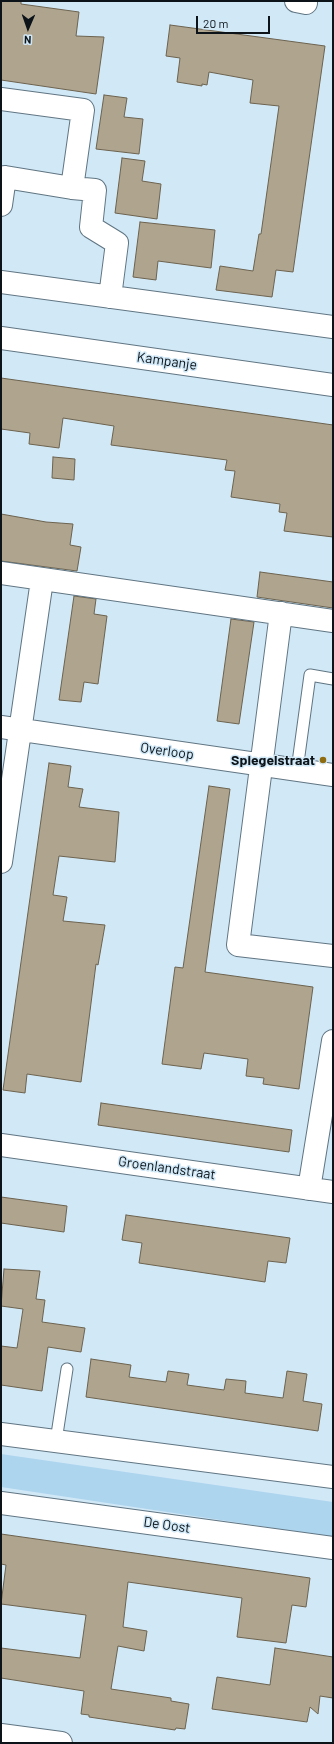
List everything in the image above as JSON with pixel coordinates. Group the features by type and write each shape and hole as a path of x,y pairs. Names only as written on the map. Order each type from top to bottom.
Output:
{"street":[{"path":"296,1 306,1"},
{"path":"1,99 83,110 72,188"},
{"path":"1,205 5,177 72,188 95,190 91,228 117,243 110,297"},
{"path":"1,282 333,327"},
{"name":"Kampanje","path":"1,338 333,385"},
{"path":"1,573 333,621"},
{"path":"1,862 10,728 42,580"},
{"path":"281,613 238,944 333,956"},
{"name":"Overloop","path":"10,728 333,775"},
{"path":"309,1188 333,1041"},
{"name":"Groenlandstraat","path":"1,1144 333,1192"},
{"path":"1,1434 333,1477"},
{"name":"De Oost","path":"1,1503 333,1548"},
{"path":"10,1738 61,1743"}],"lane":[{"path":"297,770 310,675 333,679"},
{"path":"56,1441 67,1368"}],"shaded area":[{"path":"1,1454 333,1502 333,1537 1,1487"}],"building":[{"path":"1,1 21,1 21,4 79,12 76,36 104,37 96,94 1,80"},
{"path":"170,25 325,46 293,272 276,270 272,297 216,290 220,266 253,271 259,234 261,234 279,106 250,103 253,80 209,72 207,85 202,84 202,86 177,82 180,58 166,56"},
{"path":"104,95 127,98 124,117 143,119 139,154 96,149"},
{"path":"122,158 145,161 142,181 161,184 157,219 115,213"},
{"path":"140,222 215,230 211,268 158,261 156,280 133,277"},
{"path":"1,378 333,425 333,537 284,531 287,513 279,512 280,504 231,497 235,471 225,470 227,460 111,445 114,426 63,418 59,448 29,444 30,433 1,429"},
{"path":"53,457 75,459 74,480 52,478"},
{"path":"1,514 46,522 73,524 70,545 81,547 77,571 1,561"},
{"path":"260,572 333,582 333,608 257,597"},
{"path":"74,596 96,599 94,614 107,616 98,684 84,682 81,702 59,700"},
{"path":"231,619 254,622 239,724 217,721"},
{"path":"49,763 71,766 68,787 83,789 79,807 119,812 115,862 59,856 53,895 67,897 63,921 105,925 98,965 96,964 81,1082 27,1074 25,1093 3,1090"},
{"path":"209,786 230,789 205,972 313,987 299,1089 263,1084 264,1078 246,1076 248,1059 204,1053 201,1069 162,1064 175,967 183,968"},
{"path":"101,1103 292,1130 289,1152 98,1125"},
{"path":"1,1197 67,1206 64,1232 1,1223"},
{"path":"126,1215 290,1238 286,1263 268,1261 265,1282 139,1263 142,1243 122,1240"},
{"path":"4,1269 40,1271 36,1299 45,1300 42,1322 85,1328 81,1352 48,1347 42,1391 1,1385 1,1346 17,1348 23,1309 1,1306"},
{"path":"91,1359 131,1365 129,1377 166,1382 168,1371 189,1374 187,1385 224,1390 226,1379 246,1381 245,1393 283,1398 287,1371 307,1374 303,1401 322,1404 318,1431 86,1397"},
{"path":"1,1534 310,1578 306,1607 292,1605 286,1643 237,1637 242,1598 128,1582 123,1627 147,1631 144,1651 118,1646 111,1689 171,1698 171,1701 189,1704 185,1729 176,1728 175,1730 89,1717 89,1715 81,1714 84,1691 1,1678 1,1648 80,1658 86,1615 1,1604 6,1565 1,1564"},
{"path":"275,1648 333,1657 333,1698 320,1696 318,1714 310,1707 307,1722 212,1709 217,1677 270,1685"}],"place":[{"name":"Spiegelstraat","path":"323,760"}]}
